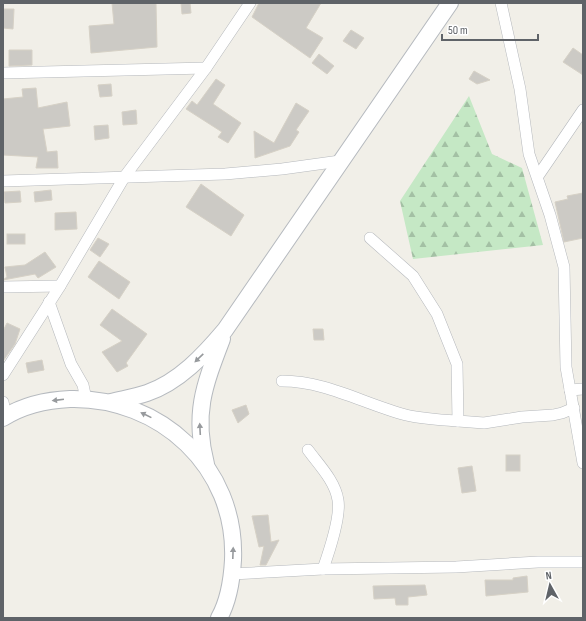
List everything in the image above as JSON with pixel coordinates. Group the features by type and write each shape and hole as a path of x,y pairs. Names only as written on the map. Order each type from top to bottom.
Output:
{"street":[{"path":"3,376 60,286 125,176 206,68 250,3"},
{"path":"111,402 148,392 168,382 188,369 225,330 450,3"},
{"path":"501,3 520,89 528,148 538,176 564,267 566,367 583,463"},
{"path":"3,73 206,68"},
{"path":"538,176 583,110"},
{"path":"3,181 225,174 282,169 340,161"},
{"path":"370,238 413,276 437,314 457,364 458,420"},
{"path":"3,287 60,286"},
{"path":"49,302 71,364 83,385 86,399"},
{"path":"207,467 200,431 200,410 205,387 225,330"},
{"path":"282,381 299,381 321,386 407,415 458,420 484,422 552,415 574,408"},
{"path":"570,390 583,389"},
{"path":"4,412 35,404 60,400 86,399 111,402 135,410 167,427 189,446 207,467 221,492 230,518 234,546 232,574 222,613 219,618"},
{"path":"308,450 332,483 338,501 332,542 323,569"},
{"path":"232,574 323,569 456,567 538,562 583,562"}],"green space":[{"path":"469,96 492,154 522,168 543,245 413,259 400,201"}],"building":[{"path":"112,3 156,3 157,47 91,53 89,26 114,24"},
{"path":"181,3 190,3 191,13 182,14"},
{"path":"259,3 321,3 306,28 323,38 310,58 252,17"},
{"path":"3,9 14,9 13,29 3,28"},
{"path":"351,30 364,38 356,49 343,41"},
{"path":"573,48 583,55 583,75 563,62"},
{"path":"9,50 32,50 32,65 9,66"},
{"path":"319,54 334,66 327,74 312,63"},
{"path":"474,71 490,80 477,84 469,79"},
{"path":"216,79 225,85 213,104 241,123 228,143 218,137 222,132 186,109 192,101 197,105"},
{"path":"111,84 112,96 100,97 98,85"},
{"path":"36,88 38,108 67,102 70,126 43,129 47,152 57,151 58,168 36,168 38,157 3,155 3,99 23,97 22,89"},
{"path":"296,103 309,111 296,130 299,132 290,146 255,158 254,131 274,143"},
{"path":"136,110 137,124 123,125 122,112"},
{"path":"108,125 109,138 95,140 94,126"},
{"path":"201,184 244,215 231,236 186,207"},
{"path":"51,190 52,200 35,202 34,192"},
{"path":"20,191 21,202 5,203 4,192"},
{"path":"583,193 583,238 564,242 555,202 568,199 567,196"},
{"path":"76,212 77,229 55,230 55,213"},
{"path":"7,234 25,234 25,244 7,244"},
{"path":"98,238 109,244 100,257 90,250"},
{"path":"45,252 56,267 38,278 35,274 3,280 7,277 5,267 25,265"},
{"path":"99,261 130,282 119,299 88,277"},
{"path":"112,309 147,334 126,363 128,366 117,372 102,352 122,341 100,325"},
{"path":"7,323 20,329 15,344 3,361 3,331"},
{"path":"313,329 323,329 324,340 314,340"},
{"path":"42,360 44,370 28,373 26,363"},
{"path":"246,405 249,414 238,423 232,410"},
{"path":"506,455 520,455 520,471 506,471"},
{"path":"472,466 476,491 462,493 458,468"},
{"path":"268,515 271,542 279,540 266,565 260,565 264,546 259,547 252,516"},
{"path":"527,576 528,592 486,596 485,580 513,580 513,578"},
{"path":"425,585 427,595 408,597 408,605 396,605 395,598 374,599 373,586"}]}
